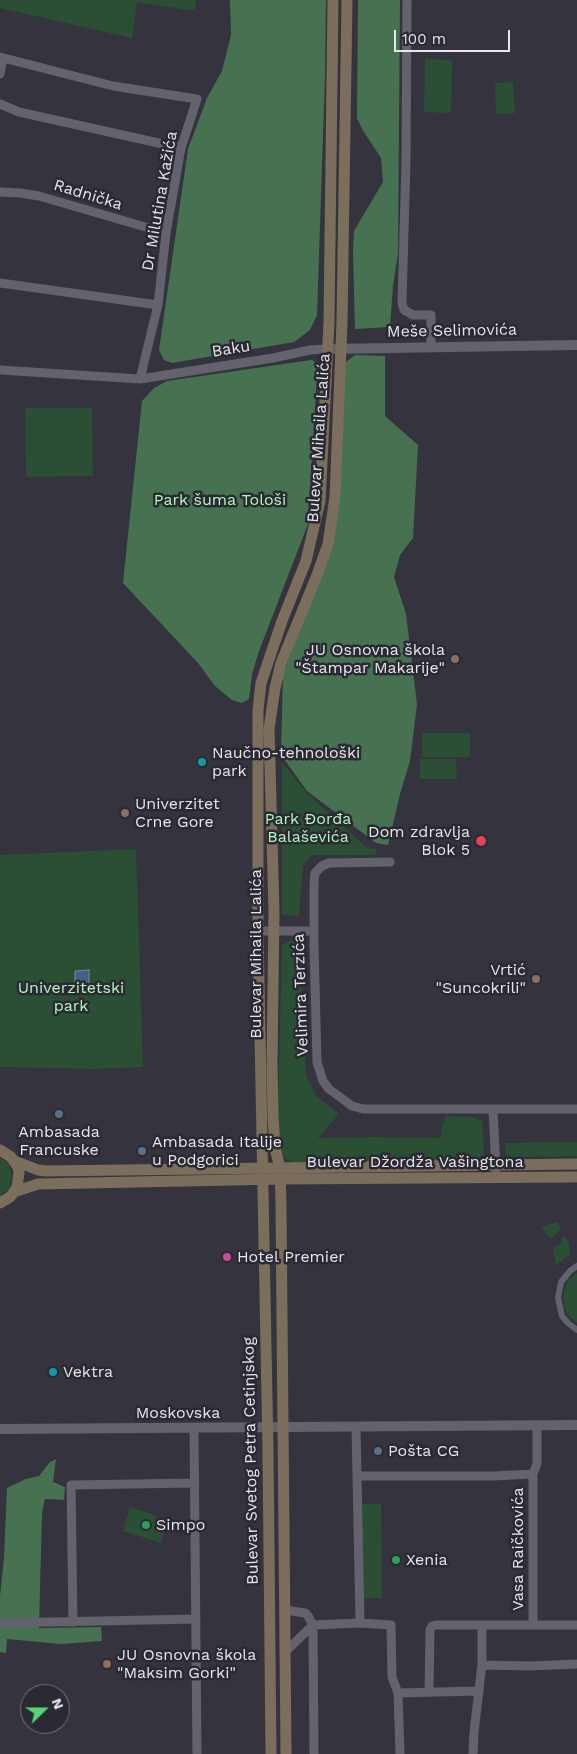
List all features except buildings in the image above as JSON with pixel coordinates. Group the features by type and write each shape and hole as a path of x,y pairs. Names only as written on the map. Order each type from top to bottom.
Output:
{"main road":[{"name":"Bulevar Mihaila Lalića","path":"263,1174 258,930 258,710 262,683 282,622 306,561 320,501 330,322 333,0"},
{"name":"Bulevar Mihaila Lalića","path":"280,1173 275,1148 273,1116 273,931 269,730 281,663 328,544 334,497 341,348 347,0"},
{"name":"Bulevar Džordža Vašingtona","path":"0,1150 8,1154 15,1161 38,1170 47,1171 263,1174"},
{"path":"2,1204 14,1192 19,1180 18,1167 15,1161"},
{"name":"Bulevar Džordža Vašingtona","path":"14,1192 38,1184 496,1164 577,1164"},
{"name":"Bulevar Džordža Vašingtona","path":"280,1173 496,1178 577,1177"},
{"name":"Bulevar Svetog Petra Cetinjskog","path":"280,1173 286,1754"},
{"name":"Bulevar Svetog Petra Cetinjskog","path":"263,1174 271,1754"}],"street":[{"path":"407,0 406,161 402,303 404,310 413,315 431,315 432,347"},
{"path":"0,74 2,58"},
{"name":"Dr Milutina Kažića","path":"2,58 113,86 197,99 181,148 166,233 158,305 140,379"},
{"path":"0,104 19,112 181,148"},
{"name":"Radnička","path":"0,192 39,196 166,233"},
{"path":"0,283 158,305"},
{"name":"Meše Selimovića","path":"328,349 577,345"},
{"name":"Baku","path":"0,370 140,379 273,358 310,350 328,349"},
{"name":"Velimira Terzića","path":"390,862 329,863 322,866 315,873 314,932 317,1062 323,1081 336,1096 352,1106 363,1109 577,1109"},
{"path":"258,930 314,932"},
{"path":"493,1109 496,1178"},
{"path":"577,1266 565,1276 559,1289 558,1298 562,1316 577,1330"},
{"name":"Moskovska","path":"0,1429 577,1425"},
{"path":"357,1476 494,1476 533,1474 537,1464 537,1426"},
{"path":"356,1427 360,1623"},
{"path":"194,1428 197,1754"},
{"name":"Vasa Raičkovića","path":"533,1474 533,1625"},
{"path":"73,1622 71,1485 195,1482"},
{"path":"285,1610 304,1613 313,1625 314,1754"},
{"path":"0,1623 196,1619"},
{"path":"284,1653 313,1625 360,1623 391,1625 392,1677 398,1693 400,1754"},
{"path":"473,1754 482,1665 482,1625"},
{"name":"Vasa Raičkovića","path":"429,1692 430,1630 432,1626 577,1625"},
{"path":"482,1665 530,1666 577,1664"},
{"path":"398,1693 478,1692"}],"green space":[{"path":"0,0 196,0 195,11 137,2 132,38 0,8"},
{"path":"230,0 326,0 317,315 310,330 294,342 172,363 164,360 159,350 188,149 207,98 222,71 231,35"},
{"path":"358,0 400,0 398,253 390,327 355,329 354,231 383,182 381,158 357,118"},
{"path":"425,59 452,60 451,113 424,112"},
{"path":"513,82 515,113 496,114 495,83"},
{"name":"Park šuma Tološi","path":"355,355 385,356 385,416 418,445 413,538 400,555 394,577 406,614 417,704 410,761 388,845 376,843 307,791 281,755 283,675 331,538 343,364"},
{"name":"Park šuma Tološi","path":"314,361 317,374 308,524 259,651 252,674 249,699 242,703 232,700 215,686 198,663 123,583 142,401 154,388 167,381"},
{"path":"25,408 92,408 93,476 26,477"},
{"path":"422,733 470,733 470,757 422,757"},
{"path":"420,759 456,759 457,779 420,779"},
{"name":"Park Đorđa Balaševića","path":"282,762 306,792 367,848 376,849 377,855 311,855 303,866 299,916 282,915"},
{"name":"Univerzitetski park","path":"136,849 143,1067 95,1069 0,1067 0,855"},
{"path":"289,941 294,941 299,946 306,1075 316,1096 339,1114 318,1138 441,1138 442,1125 446,1116 471,1117 482,1121 484,1154 476,1160 293,1163 284,1157 277,1146 282,945"},
{"path":"577,1142 577,1156 513,1157 506,1154 505,1143"},
{"path":"0,1158 7,1162 12,1174 10,1187 0,1196"},
{"path":"557,1222 560,1231 553,1237 549,1237 542,1227"},
{"path":"565,1236 569,1243 570,1254 556,1265 553,1249 560,1244"},
{"path":"577,1273 577,1323 568,1315 563,1297 565,1287"},
{"path":"56,1459 53,1482 65,1487 64,1500 45,1499 42,1512 39,1628 101,1627 102,1641 61,1644 7,1639 6,1653 0,1652 0,1596 4,1558 7,1488 26,1479 39,1476 50,1462"},
{"path":"362,1504 381,1504 382,1598 363,1598"},
{"name":"Simpo","path":"130,1507 168,1520 161,1543 123,1531"}],"water":[{"path":"89,970 89,985 75,985 75,971"}],"place":[{"name":"JU Osnovna škola \"Štampar Makarije\"","path":"455,659"},
{"name":"Naučno-tehnološki park","path":"202,762"},
{"name":"Univerzitet Crne Gore","path":"125,813"},
{"name":"Dom zdravlja Blok 5","path":"481,841"},
{"name":"Vrtić \"Suncokrili\"","path":"536,979"},
{"name":"Ambasada Francuske","path":"59,1114"},
{"name":"Ambasada Italije u Podgorici","path":"142,1151"},
{"name":"Hotel Premier","path":"227,1257"},
{"name":"Vektra","path":"53,1372"},
{"name":"Pošta CG","path":"378,1451"},
{"name":"Simpo","path":"146,1525"},
{"name":"Xenia","path":"396,1560"},
{"name":"JU Osnovna škola \"Maksim Gorki\"","path":"107,1664"}]}
